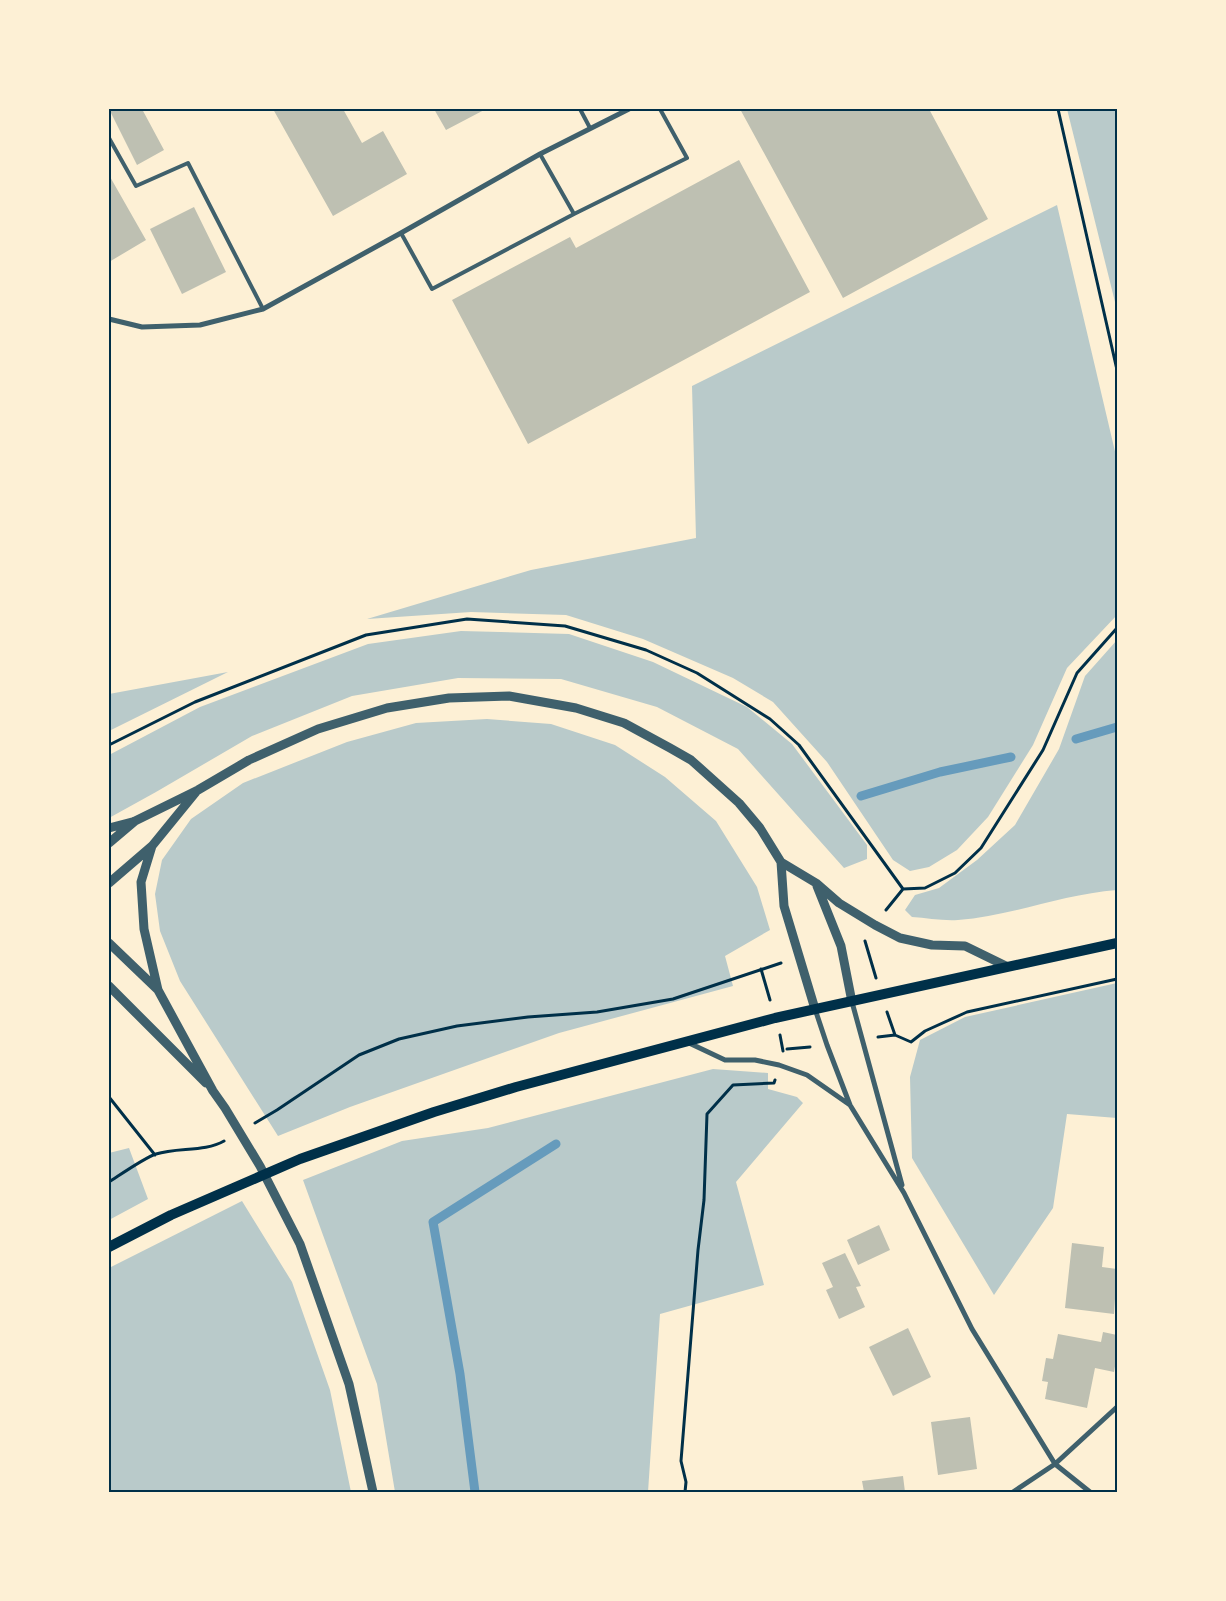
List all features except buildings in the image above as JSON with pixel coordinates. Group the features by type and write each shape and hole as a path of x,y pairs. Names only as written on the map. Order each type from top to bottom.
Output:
{"main road":[{"path":"109,1247 171,1215 300,1159 434,1112 507,1090 775,1018 1117,943"}],"street":[{"path":"109,318 142,328 200,325 263,309 540,154 629,109"},
{"path":"109,828 135,821 198,790 249,760 318,729 387,708 449,698 509,696 576,708 624,723 692,760 739,803 760,828 781,862 816,883 839,903 900,938 932,945 965,946 1006,966"},
{"path":"109,883 152,846 198,790"},
{"path":"109,843 135,821"},
{"path":"152,846 141,882 144,929 158,990 213,1091 260,1166 300,1244 349,1384 373,1492"},
{"path":"781,862 784,906 815,1010 850,1105 904,1193 972,1329 1055,1464 1090,1492"},
{"path":"816,883 841,946 852,1002 904,1193"},
{"path":"109,943 158,990"},
{"path":"109,986 213,1091"},
{"path":"686,1042 725,1060 755,1060 779,1065 807,1075 850,1105"},
{"path":"1013,1492 1055,1464 1117,1407"}],"lane":[{"path":"580,109 590,128"},
{"path":"401,233 432,289 574,214 687,158 660,109"},
{"path":"109,138 136,186 188,163 263,309"},
{"path":"540,154 574,214"}],"path":[{"path":"1058,109 1117,370"},
{"path":"903,889 925,888 955,874 981,848 1043,750 1077,673 1117,628"},
{"path":"254,1124 359,1055 398,1039 458,1026 528,1017 597,1012 673,999 761,969"},
{"path":"895,1035 910,1042 925,1031 967,1012 1117,979"},
{"path":"685,1492 686,1482 681,1461 698,1250 704,1200 707,1114 733,1085 774,1083"},
{"path":"109,1097 155,1154"},
{"path":"109,1182 155,1154 215,1146 231,1137"}],"shaded area":[{"path":"1067,109 1117,109 1117,310"},
{"path":"1057,205 1117,460 1117,615 1067,668 1033,745 988,817 957,850 929,867 910,871 893,860 827,762 773,702 733,678 643,639 566,615 471,612 367,619 531,570 696,538 692,386"},
{"path":"461,631 569,634 653,662 747,707 792,744 867,845 867,859 844,868 738,749 657,707 561,679 458,678 352,696 252,736 109,818 109,755 200,707 368,644"},
{"path":"1117,640 1117,890 1077,896 978,918 941,920 912,917 905,910 915,895 939,888 977,860 1015,825 1059,749 1085,676"},
{"path":"228,672 109,731 109,694"},
{"path":"487,719 551,724 615,745 665,777 716,821 757,887 770,930 725,956 733,986 559,1033 350,1107 278,1136 180,981 160,931 155,894 162,860 191,819 243,783 347,742 416,723"},
{"path":"1117,983 1117,1118 1067,1114 1053,1208 994,1295 912,1158 910,1077 920,1040 965,1017"},
{"path":"713,1069 768,1073 768,1089 797,1097 803,1103 736,1182 764,1285 660,1314 648,1492 395,1492 377,1384 303,1180 402,1141 488,1128"},
{"path":"129,1148 148,1199 109,1220 109,1153"},
{"path":"242,1201 292,1282 330,1390 351,1492 109,1492 109,1268"}],"waterway":[{"path":"1076,739 1117,727"},
{"path":"861,796 940,772 1011,757"},
{"path":"475,1492 460,1374 433,1222 556,1144"}]}
